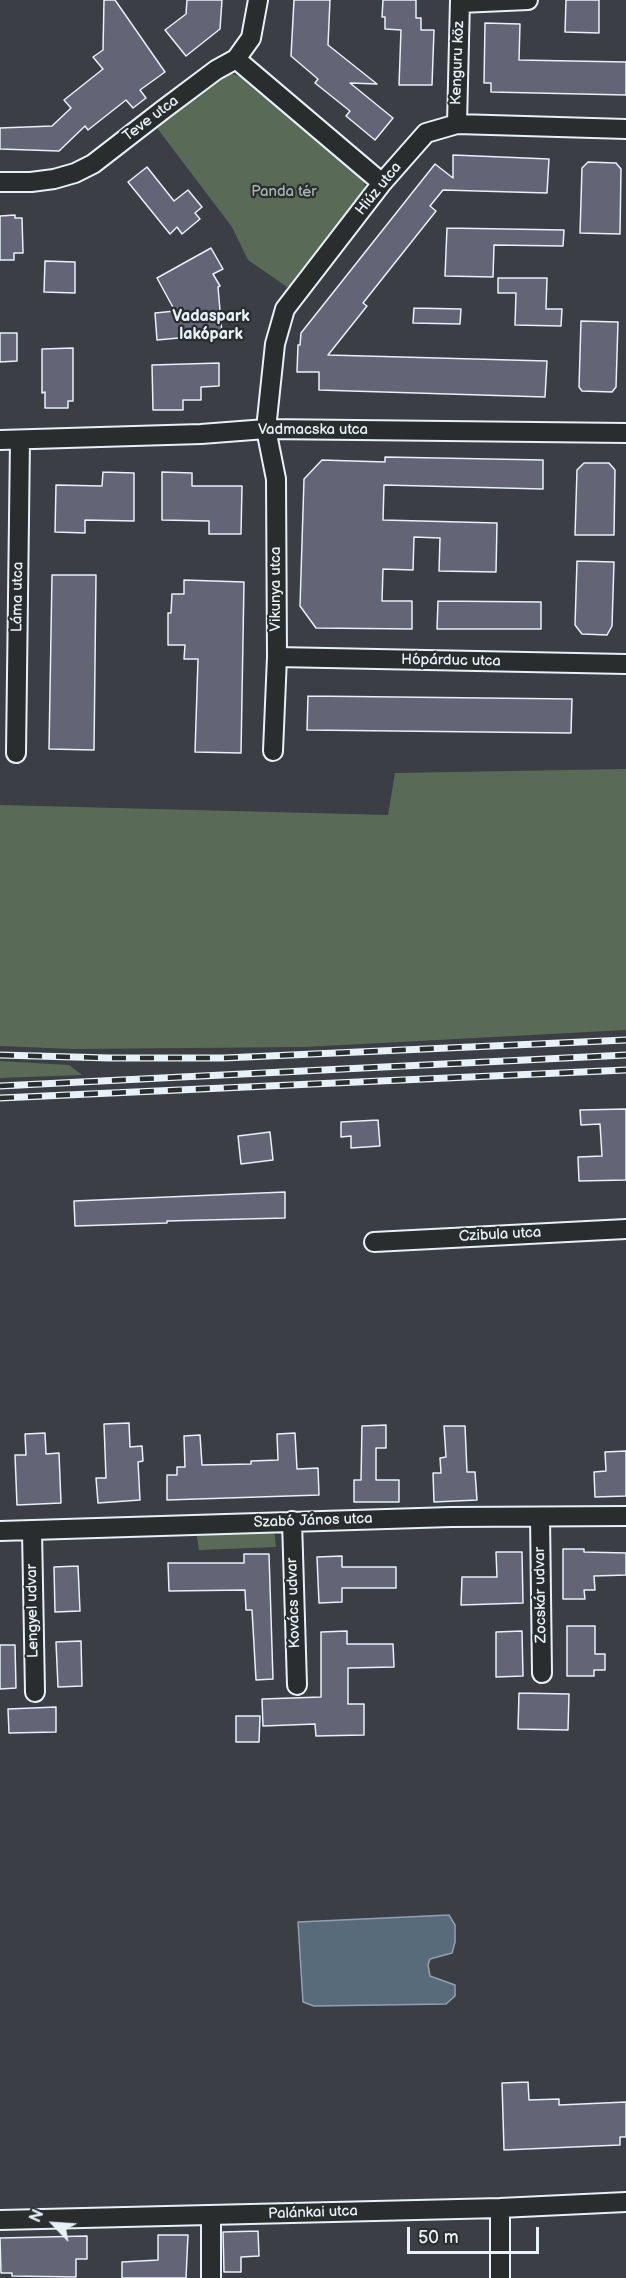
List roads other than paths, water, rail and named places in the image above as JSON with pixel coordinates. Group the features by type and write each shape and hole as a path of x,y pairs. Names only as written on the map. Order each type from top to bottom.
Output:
{"street":[{"name":"Teve utca","path":"0,182 54,179 75,173 93,164 190,90 236,59 251,38 258,0"},
{"name":"Kenguru köz","path":"457,124 460,2 528,0"},
{"path":"236,59 382,183"},
{"name":"Hiúz utca","path":"266,429 275,344 285,309 382,183 426,133 457,124 626,129"},
{"name":"Vadmacska utca","path":"0,440 201,434 266,429 626,433"},
{"name":"Vikunya utca","path":"266,429 276,479 277,657 273,751"},
{"name":"Láma utca","path":"16,753 20,440"},
{"name":"Hópárduc utca","path":"277,657 626,664"},
{"name":"Czibula utca","path":"374,1242 626,1229"},
{"name":"Szabó János utca","path":"0,1531 451,1517 626,1516"},
{"name":"Zocskár udvar","path":"540,1517 542,1673"},
{"name":"Kovács udvar","path":"292,1521 297,1685"},
{"name":"Lengyel udvar","path":"32,1531 35,1692"},
{"name":"Palánkai utca","path":"0,2220 500,2208 626,2202"},
{"path":"500,2208 500,2278"},
{"path":"211,2215 212,2278"}],"water":[{"path":"449,1915 455,1925 455,1942 452,1953 430,1959 428,1965 430,1976 455,1985 455,1996 446,2004 314,2006 303,2002 298,1922"}],"railway":[{"path":"0,1055 224,1058 626,1040"},
{"path":"0,1086 626,1055"},
{"path":"0,1098 626,1070"}],"district":[{"name":"Vadaspark lakópark","path":"211,326"}],"park label":[{"name":"Panda tér","path":"284,192"}]}
